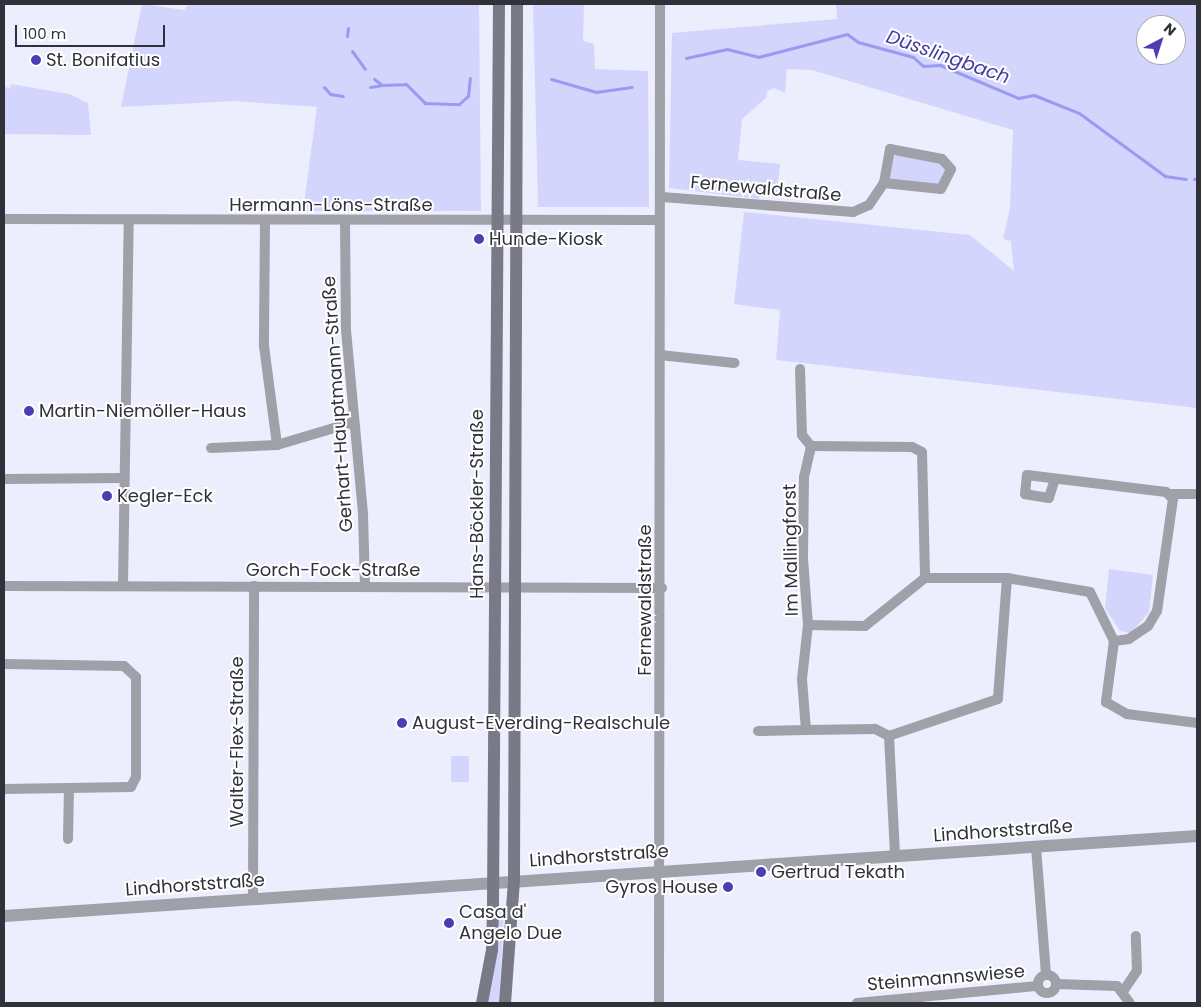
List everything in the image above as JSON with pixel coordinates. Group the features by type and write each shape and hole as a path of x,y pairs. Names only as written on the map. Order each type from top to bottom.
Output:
{"main road":[{"name":"Hans-Böckler-Straße","path":"482,1003 492,950 498,4"},
{"name":"Hans-Böckler-Straße","path":"505,1003 514,879 516,4"}],"street":[{"name":"Fernewaldstraße","path":"659,1003 662,588 658,220 662,197 660,4"},
{"name":"Fernewaldstraße","path":"662,197 853,212 869,205 884,183 890,149 942,159 951,168 941,189 884,183"},
{"name":"Hermann-Löns-Straße","path":"4,220 516,222 658,220"},
{"path":"123,586 129,220"},
{"name":"Gerhart-Hauptmann-Straße","path":"345,220 346,330 354,422 364,587"},
{"path":"265,221 264,346 277,446"},
{"path":"660,355 735,363"},
{"path":"800,369 802,434 810,446 912,447 922,452 925,578 1007,578 1090,592 1114,641 1106,702 1127,714 1197,723"},
{"path":"211,448 277,446 354,422"},
{"name":"Im Mallingforst","path":"806,730 802,679 808,624 803,558 804,477 810,446"},
{"path":"4,478 124,478"},
{"path":"1055,479 1170,494 1197,494"},
{"path":"1114,641 1129,639 1148,626 1158,611 1174,506 1170,494"},
{"name":"Im Mallingforst","path":"808,624 865,626 925,578"},
{"path":"758,731 874,729 889,736 998,699 1007,578"},
{"name":"Gorch-Fock-Straße","path":"4,586 662,588"},
{"name":"Walter-Flex-Straße","path":"253,898 254,586"},
{"path":"4,664 124,666 135,672 134,783 126,789 4,789"},
{"path":"889,736 895,856"},
{"path":"68,838 69,789"},
{"name":"Lindhorststraße","path":"4,916 514,879 1197,836"},
{"name":"Steinmannswiese","path":"1036,847 1046,974 1038,986"},
{"path":"1130,1003 1124,990 1137,971 1136,936"},
{"name":"Steinmannswiese","path":"1046,974 1056,984 1109,984 1124,990"},
{"name":"Steinmannswiese","path":"857,1003 1038,986 1049,993 1056,984"}],"shaded area":[{"path":"142,4 184,10 189,4 479,4 481,211 303,211 317,107 234,101 121,107"},
{"path":"533,4 584,4 583,41 594,44 595,69 648,71 649,207 538,207"},
{"path":"836,4 1197,4 1197,408 776,360 780,310 734,304 744,212 970,235 1014,271 1011,241 1003,239 1010,208 1013,130 812,70 787,69 785,93 774,88 767,91 766,98 742,119 738,160 780,164 777,192 760,190 759,199 669,188 672,33 837,19"},
{"path":"11,84 69,94 88,103 91,135 4,134 4,86 10,89"},
{"path":"899,154 940,162 946,170 939,185 888,179 891,158"},
{"path":"1109,569 1153,575 1149,612 1131,633 1120,631 1105,608"},
{"path":"451,756 469,756 469,782 451,782"},
{"path":"497,909 504,909 499,1003 487,1003"}],"waterway":[{"name":"Düsslingbach","path":"347,36 348,28"},
{"name":"Düsslingbach","path":"686,58 727,49 758,57 847,34 858,42 913,57 923,66 940,65 1018,98 1034,95 1079,113 1165,176 1186,179"},
{"name":"Düsslingbach","path":"352,51 365,69"},
{"name":"Düsslingbach","path":"374,79 382,85 406,84 425,103 459,104 468,96 470,78"},
{"name":"Düsslingbach","path":"551,79 596,92 632,87"},
{"path":"370,87 382,85"},
{"path":"324,87 330,94 343,96"}],"place":[{"name":"St. Bonifatius","path":"36,60"},
{"name":"Hunde-Kiosk","path":"479,239"},
{"name":"Martin-Niemöller-Haus","path":"29,411"},
{"name":"Kegler-Eck","path":"107,496"},
{"name":"August-Everding-Realschule","path":"402,723"},
{"name":"Gertrud Tekath","path":"761,872"},
{"name":"Gyros House","path":"728,887"},
{"name":"Casa d' Angelo Due","path":"449,923"}]}
